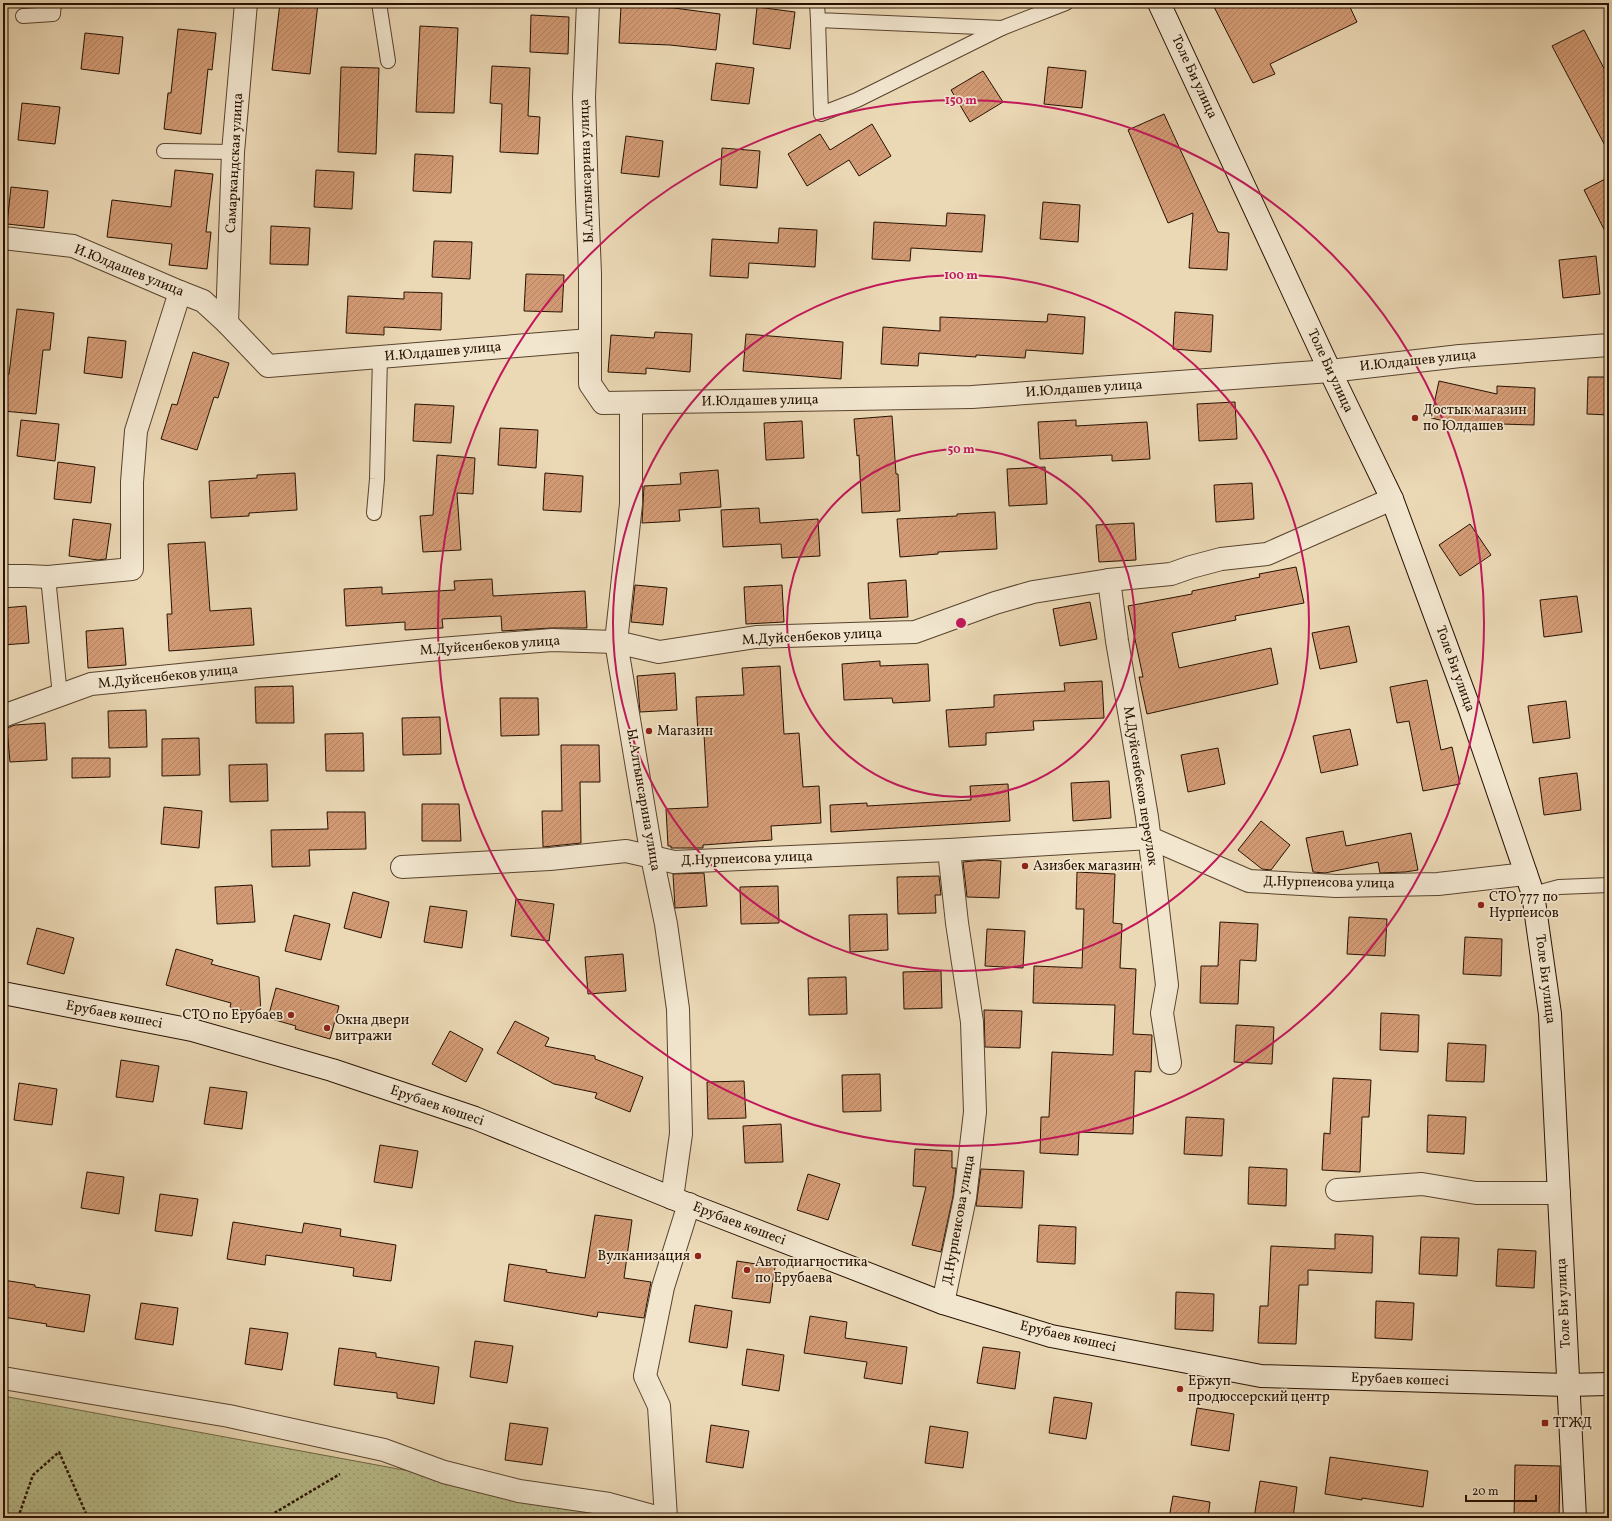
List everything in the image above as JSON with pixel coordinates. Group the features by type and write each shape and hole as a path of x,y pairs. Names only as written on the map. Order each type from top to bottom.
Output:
{"street":[{"name":"Самаркандская улица","path":"227,323 233,152 246,3"},
{"name":"Ы.Алтынсарина улица","path":"588,3 584,97 590,274 590,340"},
{"name":"Толе Би улица","path":"1158,3 1330,371 1392,499 1469,707 1529,884 1550,1014 1567,1384"},
{"name":"И.Юлдашев улица","path":"3,238 73,246 203,301 227,323 268,366 590,340 590,384 603,403 972,397 1330,371 1460,356 1609,345"},
{"path":"3,576 48,577 132,569 132,482 136,431 180,292"},
{"name":"Ы.Алтынсарина улица","path":"631,403 631,504 616,642 652,857 666,924 678,1009 681,1134 680,1201 645,1376 659,1406 666,1518"},
{"name":"М.Дуйсенбеков улица","path":"3,716 91,684 428,650 552,640 616,642 659,652 756,637 915,632 995,603 1033,592 1109,580 1171,574 1190,567 1221,559 1267,554 1392,499"},
{"name":"М.Дуйсенбеков переулок","path":"1109,580 1117,642 1150,838 1167,985 1162,1013 1170,1063"},
{"name":"Д.Нурпеисова улица","path":"402,868 550,859 626,851 674,862 949,850 1150,838 1249,881 1336,886 1529,884"},
{"name":"Д.Нурпеисова улица","path":"943,1303 965,1198 975,1112 972,1022 957,923 949,850"},
{"name":"Ерубаев көшесі","path":"3,993 192,1030 332,1070 475,1118 680,1201 943,1303 1051,1336 1261,1376 1609,1384"},
{"path":"1337,1190 1422,1184 1476,1193 1559,1193"},
{"path":"3,1378 229,1416 384,1450 444,1472 519,1490 609,1504 660,1518"},
{"path":"1567,1384 1575,1518"}],"lane":[{"path":"23,16 53,14 54,3"},
{"path":"379,3 388,61"},
{"path":"817,3 821,114 856,100 1002,28 1066,3"},
{"path":"818,20 1002,28"},
{"path":"164,151 233,152"},
{"path":"374,513 377,479 380,357"},
{"path":"48,577 60,696"},
{"path":"1529,884 1559,887 1609,885"}],"path":[{"path":"21,1518 20,1512 33,1475 59,1452 88,1518"},
{"path":"266,1518 340,1474"}],"green space":[{"path":"3,1396 664,1518 3,1518"}],"building":[{"path":"280,3 318,3 310,74 272,70"},
{"path":"1212,3 1348,3 1357,22 1270,64 1275,74 1253,83"},
{"path":"621,6 674,8 720,14 716,50 670,45 619,43"},
{"path":"757,7 795,12 790,49 753,44"},
{"path":"531,15 569,17 568,54 530,52"},
{"path":"420,26 458,28 454,113 416,112"},
{"path":"178,29 216,33 212,70 208,69 201,134 164,129 168,93 171,93"},
{"path":"1584,30 1609,78 1609,153 1552,46"},
{"path":"85,33 123,37 119,74 81,69"},
{"path":"716,63 754,68 749,104 711,100"},
{"path":"492,66 530,68 528,116 540,117 538,154 500,152 502,104 490,103"},
{"path":"341,67 379,68 376,154 338,152"},
{"path":"1048,67 1086,71 1082,108 1044,104"},
{"path":"983,71 1003,102 970,122 951,90"},
{"path":"22,103 60,107 55,144 18,140"},
{"path":"1164,114 1218,232 1229,233 1227,270 1189,268 1193,213 1168,223 1128,130"},
{"path":"872,124 891,156 859,176 849,160 807,186 788,154 820,134 830,150"},
{"path":"626,136 663,141 659,177 621,173"},
{"path":"722,148 760,151 757,188 720,185"},
{"path":"415,154 453,156 451,193 413,191"},
{"path":"175,170 213,174 206,232 211,232 207,269 169,265 172,244 107,237 112,200 171,207"},
{"path":"316,170 354,172 352,209 314,207"},
{"path":"1609,177 1609,239 1584,190"},
{"path":"11,187 48,191 44,228 7,224"},
{"path":"1043,202 1080,205 1078,242 1040,239"},
{"path":"947,213 985,215 982,252 911,248 910,261 872,259 874,222 946,226"},
{"path":"271,226 310,228 308,265 270,264"},
{"path":"779,228 817,230 815,267 749,263 748,278 710,276 712,239 778,243"},
{"path":"434,241 472,242 470,279 432,277"},
{"path":"1596,256 1600,294 1563,298 1559,260"},
{"path":"526,274 564,275 562,312 524,311"},
{"path":"404,292 442,293 441,330 384,327 384,335 346,333 348,296 404,299"},
{"path":"17,309 54,313 50,350 43,350 36,414 3,411 3,373 9,374"},
{"path":"1175,312 1213,315 1211,352 1173,349"},
{"path":"1048,314 1085,317 1083,354 1026,350 1025,358 976,355 976,357 919,353 918,366 881,364 883,327 940,331 940,317 1047,322"},
{"path":"655,332 692,334 690,372 646,368 646,374 608,372 611,335 654,338"},
{"path":"746,334 843,342 841,379 743,371"},
{"path":"88,337 126,341 122,378 84,373"},
{"path":"193,352 229,363 218,398 214,397 197,450 161,439 172,404 177,405"},
{"path":"1588,377 1609,377 1609,415 1587,414"},
{"path":"1439,381 1497,394 1497,386 1535,388 1534,425 1468,423 1467,426 1431,418"},
{"path":"1235,402 1237,439 1199,441 1197,404"},
{"path":"415,404 454,406 451,443 413,441"},
{"path":"892,416 900,511 862,513 859,455 857,456 854,419"},
{"path":"21,420 59,424 55,461 17,456"},
{"path":"1076,420 1076,426 1147,422 1150,459 1112,461 1112,455 1040,459 1038,422"},
{"path":"802,421 804,458 766,460 764,423"},
{"path":"500,428 538,430 536,468 498,465"},
{"path":"437,455 475,458 473,494 457,493 461,550 423,552 420,516 433,515"},
{"path":"58,462 95,467 91,503 54,499"},
{"path":"1045,467 1047,504 1009,506 1007,469"},
{"path":"718,470 721,507 679,510 680,521 642,523 644,486 681,484 680,473"},
{"path":"295,473 297,510 249,513 249,516 211,518 209,481 257,478 257,475"},
{"path":"545,473 583,476 581,512 543,510"},
{"path":"1252,483 1254,519 1216,522 1214,485"},
{"path":"759,508 760,523 818,519 820,556 782,558 781,544 723,547 721,510"},
{"path":"995,512 997,549 938,552 938,554 900,557 897,519 957,516 957,514"},
{"path":"73,519 111,524 106,559 98,560 69,556"},
{"path":"1134,523 1136,560 1099,562 1096,525"},
{"path":"1470,524 1491,555 1460,576 1439,545"},
{"path":"205,542 210,611 251,608 254,645 169,651 167,614 172,614 168,544"},
{"path":"1296,567 1304,603 1235,616 1236,620 1172,633 1179,668 1271,648 1278,684 1147,714 1139,677 1143,677 1128,606 1192,594 1192,591 1260,577 1259,574"},
{"path":"492,579 493,596 585,591 587,628 551,628 502,631 501,616 442,619 443,628 405,630 405,622 346,626 344,589 382,587 382,594 455,590 454,581"},
{"path":"906,580 908,617 870,619 868,583"},
{"path":"635,585 667,588 663,625 631,622"},
{"path":"782,585 784,622 746,624 744,587"},
{"path":"1577,596 1582,632 1544,637 1540,600"},
{"path":"1090,602 1097,639 1060,646 1053,609"},
{"path":"26,606 29,643 3,645 3,608"},
{"path":"1349,626 1357,662 1320,669 1312,633"},
{"path":"123,628 126,665 88,668 86,631"},
{"path":"880,661 880,666 928,664 930,701 893,703 892,698 844,700 842,664"},
{"path":"780,666 784,734 799,733 803,787 819,786 821,823 771,826 772,840 703,845 703,848 671,848 671,846 668,846 666,809 708,807 704,734 698,735 696,697 744,695 742,668"},
{"path":"675,673 677,710 640,712 637,676"},
{"path":"1427,680 1441,750 1452,747 1460,784 1423,791 1409,721 1397,723 1390,687"},
{"path":"1102,681 1104,718 1033,721 1034,730 986,733 986,745 949,747 946,710 994,707 994,695 1065,691 1064,683"},
{"path":"293,686 294,723 256,723 255,687"},
{"path":"500,698 538,698 539,735 501,736"},
{"path":"1566,701 1570,738 1533,743 1528,706"},
{"path":"146,710 147,747 109,748 108,711"},
{"path":"440,717 441,754 403,755 402,718"},
{"path":"45,723 47,760 10,762 7,728 15,725"},
{"path":"1350,729 1358,765 1321,773 1313,736"},
{"path":"363,733 364,771 326,771 325,734"},
{"path":"199,738 200,775 162,776 162,739"},
{"path":"561,745 599,745 600,782 580,782 581,843 543,847 542,811 562,811"},
{"path":"1218,748 1225,784 1188,792 1181,755"},
{"path":"72,758 110,758 110,777 72,778"},
{"path":"267,764 268,801 230,802 229,765"},
{"path":"1577,773 1581,810 1544,815 1539,778"},
{"path":"1109,781 1111,818 1073,821 1071,783"},
{"path":"1008,784 1010,821 831,832 830,805 867,803 867,806 971,800 970,786"},
{"path":"422,804 459,804 461,841 422,841"},
{"path":"164,807 202,811 199,848 161,844"},
{"path":"327,812 365,812 366,849 309,850 310,866 272,867 271,830 328,829"},
{"path":"1261,821 1290,845 1271,870 1262,869 1238,850"},
{"path":"1343,831 1346,846 1411,833 1418,870 1380,873 1378,862 1325,873 1313,872 1306,838"},
{"path":"984,860 1001,861 999,898 967,897 963,862"},
{"path":"1077,872 1115,874 1113,923 1122,924 1120,968 1136,969 1133,1034 1152,1035 1151,1072 1135,1071 1133,1134 1079,1132 1078,1155 1040,1153 1041,1117 1049,1117 1052,1052 1113,1055 1115,1005 1033,1003 1034,966 1082,968 1084,909 1076,909"},
{"path":"704,873 707,906 675,908 673,874"},
{"path":"939,876 941,895 935,895 936,913 898,914 897,877"},
{"path":"252,885 255,922 217,924 215,887"},
{"path":"778,886 779,923 741,924 740,887"},
{"path":"353,892 389,902 381,938 344,928"},
{"path":"516,899 554,904 549,941 511,936"},
{"path":"430,906 467,911 462,948 424,942"},
{"path":"887,914 888,950 850,952 849,915"},
{"path":"294,915 330,924 321,960 285,951"},
{"path":"1349,917 1387,919 1385,956 1347,954"},
{"path":"1220,922 1258,924 1256,961 1240,960 1238,1004 1200,1003 1201,966 1218,966"},
{"path":"37,928 74,938 64,974 27,964"},
{"path":"987,929 1025,931 1023,968 985,966"},
{"path":"1465,937 1502,939 1501,976 1463,974"},
{"path":"176,949 213,960 211,964 259,977 261,1016 230,1007 231,1003 166,985"},
{"path":"623,954 626,991 588,994 585,957"},
{"path":"941,971 942,1008 904,1009 903,972"},
{"path":"846,977 847,1014 809,1015 808,978"},
{"path":"276,988 339,1006 330,1039 295,1029 296,1026 268,1018"},
{"path":"984,1010 1022,1011 1020,1048 985,1047"},
{"path":"1381,1013 1419,1015 1418,1052 1380,1050"},
{"path":"515,1021 549,1038 545,1046 595,1056 595,1059 643,1077 630,1112 595,1098 597,1093 554,1084 497,1053"},
{"path":"1236,1025 1274,1027 1272,1064 1234,1062"},
{"path":"450,1031 483,1049 466,1082 432,1064"},
{"path":"1448,1043 1486,1045 1484,1082 1446,1081"},
{"path":"121,1060 159,1066 153,1102 116,1097"},
{"path":"880,1074 881,1111 843,1112 842,1075"},
{"path":"1333,1078 1371,1080 1369,1117 1362,1117 1360,1172 1322,1170 1324,1133 1330,1134"},
{"path":"744,1081 746,1118 708,1119 707,1082"},
{"path":"19,1083 57,1089 52,1125 14,1120"},
{"path":"210,1087 247,1092 242,1129 204,1124"},
{"path":"1428,1115 1466,1117 1464,1154 1427,1152"},
{"path":"1186,1117 1224,1119 1222,1156 1184,1154"},
{"path":"781,1124 783,1162 745,1163 743,1126"},
{"path":"380,1145 418,1151 412,1188 374,1182"},
{"path":"915,1149 952,1151 952,1168 956,1168 953,1196 941,1252 912,1245 926,1187 913,1186"},
{"path":"1249,1167 1287,1169 1286,1206 1248,1204"},
{"path":"981,1169 1024,1171 1022,1208 976,1206"},
{"path":"87,1172 124,1177 119,1214 81,1208"},
{"path":"808,1174 840,1184 828,1220 797,1210"},
{"path":"160,1194 198,1199 192,1236 155,1231"},
{"path":"595,1215 632,1220 624,1278 651,1282 644,1318 598,1312 597,1317 504,1301 509,1264 585,1278"},
{"path":"233,1222 302,1233 304,1223 341,1229 340,1236 396,1245 391,1281 353,1276 354,1268 266,1255 265,1265 227,1259"},
{"path":"1039,1225 1076,1227 1075,1264 1037,1262"},
{"path":"1335,1234 1373,1236 1372,1273 1308,1270 1308,1285 1299,1285 1296,1344 1258,1343 1260,1306 1268,1306 1271,1246 1335,1249"},
{"path":"1421,1237 1459,1238 1457,1276 1419,1274"},
{"path":"1498,1249 1536,1251 1534,1288 1496,1286"},
{"path":"737,1261 775,1267 770,1303 732,1298"},
{"path":"3,1280 35,1285 35,1287 90,1295 84,1332 3,1317"},
{"path":"1176,1292 1214,1294 1213,1331 1175,1329"},
{"path":"1376,1301 1414,1303 1412,1340 1375,1338"},
{"path":"141,1303 178,1308 173,1345 135,1339"},
{"path":"695,1305 732,1311 727,1348 689,1342"},
{"path":"810,1316 847,1322 845,1338 907,1347 902,1384 864,1378 867,1362 804,1353"},
{"path":"250,1328 288,1333 282,1370 245,1364"},
{"path":"475,1341 513,1346 507,1383 470,1377"},
{"path":"983,1347 1020,1352 1015,1389 977,1383"},
{"path":"339,1348 376,1353 376,1357 439,1367 434,1404 397,1398 397,1393 334,1385"},
{"path":"747,1349 784,1355 779,1391 742,1385"},
{"path":"1054,1397 1092,1403 1086,1439 1049,1433"},
{"path":"1197,1408 1234,1414 1229,1451 1191,1445"},
{"path":"510,1423 548,1428 542,1465 505,1460"},
{"path":"711,1425 749,1431 743,1468 706,1462"},
{"path":"930,1426 968,1432 963,1468 925,1463"},
{"path":"1330,1457 1428,1471 1423,1507 1325,1494"},
{"path":"1515,1465 1560,1466 1559,1518 1514,1518"},
{"path":"1260,1481 1297,1487 1293,1518 1254,1518"},
{"path":"1173,1496 1210,1502 1208,1518 1169,1518"}],"place":[{"name":"Достык магазин по Юлдашев","path":"1415,418"},
{"name":"Магазин","path":"649,731"},
{"name":"Азизбек магазин","path":"1025,866"},
{"name":"СТО 777 по Нурпеисов","path":"1481,905"},
{"name":"СТО по Ерубаев","path":"291,1015"},
{"name":"Окна двери витражи","path":"327,1028"},
{"name":"Вулканизация","path":"698,1256"},
{"name":"Автодиагностика по Ерубаева","path":"747,1270"},
{"name":"Ержуп продюссерский центр","path":"1180,1389"},
{"name":"ТГЖД","path":"1545,1423"}]}
